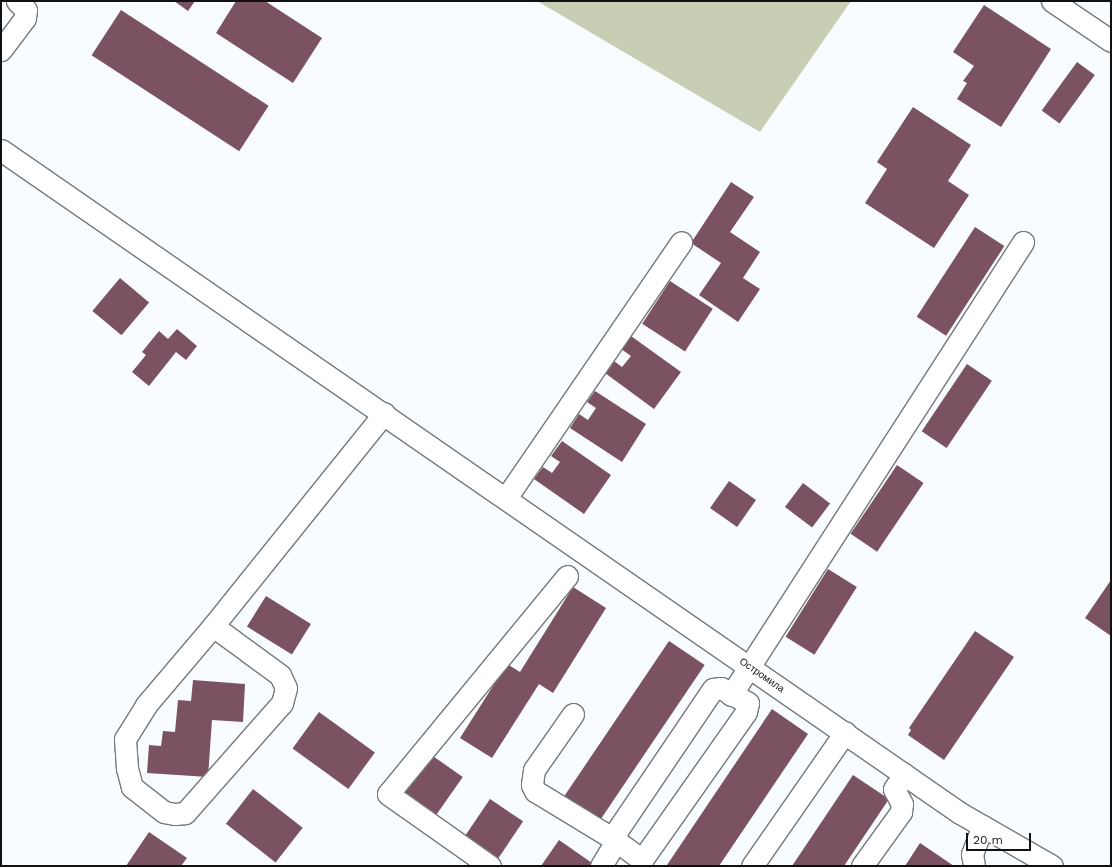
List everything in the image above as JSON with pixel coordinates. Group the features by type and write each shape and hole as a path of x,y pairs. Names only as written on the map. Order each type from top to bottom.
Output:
{"street":[{"path":"1,50 25,18 26,10 17,1"},
{"path":"1052,1 1111,41"},
{"name":"Остромила","path":"1,150 384,412 904,774 983,826 1052,866"},
{"path":"506,498 681,242"},
{"path":"731,695 1024,242"},
{"path":"213,626 280,675 286,688 282,703 185,813 175,814 164,812 132,787 127,768 125,739 146,705 213,626 384,412"},
{"path":"490,866 388,794 567,576"},
{"path":"573,714 534,770 532,785 535,791 614,840 642,863 748,708 748,703 731,695 721,688 713,689 614,840 601,866"},
{"path":"752,866 845,732"},
{"path":"862,866 901,812 902,804 894,789 904,774"},
{"path":"974,866 972,854 983,826"}],"green space":[{"path":"537,1 851,1 760,132"}],"building":[{"path":"174,1 195,1 188,11"},
{"path":"236,1 265,1 322,38 293,83 216,33"},
{"path":"984,5 1051,49 1001,127 957,99 967,83 963,81 974,66 953,52"},
{"path":"121,10 269,106 239,151 92,55"},
{"path":"1077,62 1095,75 1060,123 1042,111"},
{"path":"913,107 971,145 948,181 969,195 934,248 865,203 887,169 877,162"},
{"path":"731,182 754,197 730,232 760,252 743,278 760,289 738,322 699,295 721,263 691,243"},
{"path":"975,227 1004,246 946,336 917,317"},
{"path":"120,278 149,302 121,335 92,311"},
{"path":"670,281 713,309 685,352 642,324"},
{"path":"177,329 197,346 186,360 176,352 149,386 132,372 146,355 142,352 159,331 168,339"},
{"path":"631,336 681,372 654,409 605,373 614,361 622,367 631,356 621,349"},
{"path":"967,364 992,381 947,448 922,431"},
{"path":"595,391 646,424 622,462 570,428 579,414 588,420 596,408 587,402"},
{"path":"562,441 611,475 584,514 534,479 543,467 552,473 560,462 551,456"},
{"path":"897,465 924,483 877,552 851,534"},
{"path":"729,481 756,500 737,527 710,508"},
{"path":"803,483 830,503 812,527 785,507"},
{"path":"828,569 857,587 814,655 786,637"},
{"path":"1111,580 1111,636 1085,618"},
{"path":"573,587 606,608 553,693 539,684 492,758 460,738 507,664 520,672"},
{"path":"266,596 311,624 292,655 247,627"},
{"path":"975,631 1014,657 944,760 908,735 911,730 909,728"},
{"path":"669,641 705,665 600,821 564,797"},
{"path":"193,680 245,684 243,722 212,720 208,777 147,773 149,745 161,746 163,731 175,732 178,700 191,701"},
{"path":"772,709 808,734 719,866 667,865"},
{"path":"319,712 375,753 348,789 293,748"},
{"path":"430,754 463,777 436,815 403,793"},
{"path":"853,775 889,799 844,866 792,866"},
{"path":"253,789 303,828 276,862 226,824"},
{"path":"490,799 523,821 498,859 465,836"},
{"path":"149,832 187,858 181,866 126,866"},
{"path":"559,840 592,863 589,866 541,866"},
{"path":"920,843 954,866 905,866"}]}
